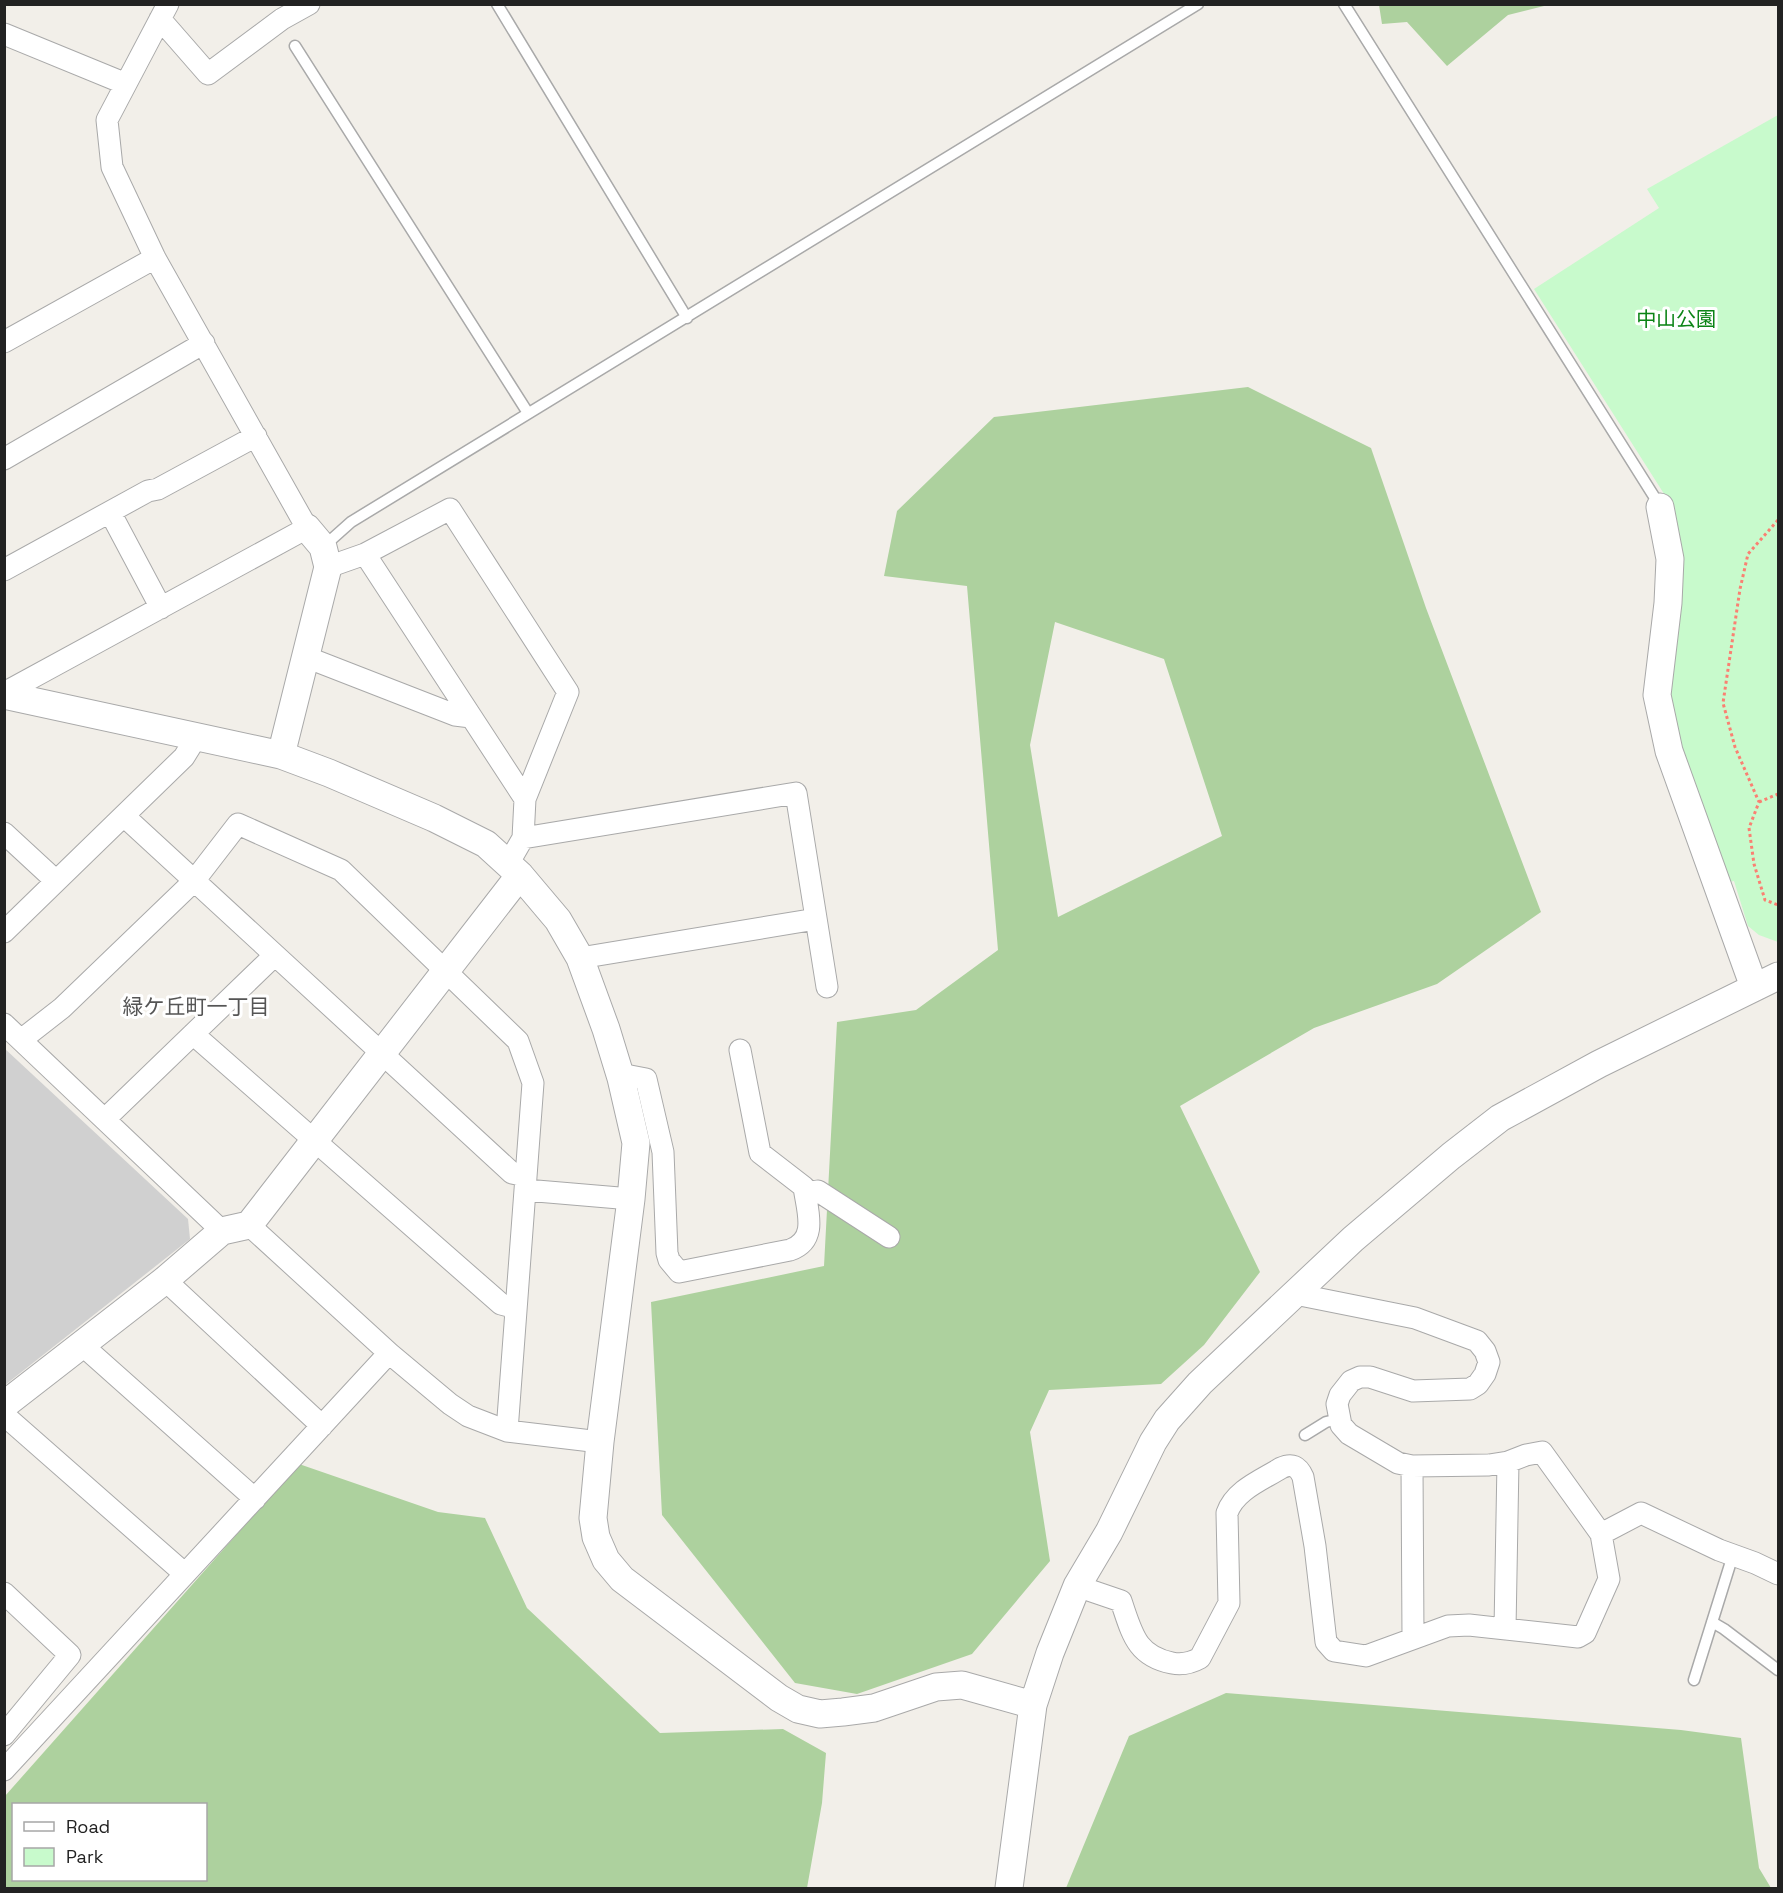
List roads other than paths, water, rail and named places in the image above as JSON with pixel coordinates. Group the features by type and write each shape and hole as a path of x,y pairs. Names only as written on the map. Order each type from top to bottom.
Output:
{"street":[{"path":"281,756 306,657 319,547 155,258 112,167 107,120 164,12 208,74 277,12 309,4"},
{"path":"4,34 126,84"},
{"path":"4,342 155,258"},
{"path":"4,459 204,343"},
{"path":"4,570 256,436"},
{"path":"1660,507 1670,560 1668,603 1657,695 1669,751 1754,987"},
{"path":"4,694 161,608 319,547 365,554 450,508 568,692 525,799 523,838 514,870 447,970 249,1225 222,1231 165,1280 4,1405"},
{"path":"110,512 161,608"},
{"path":"365,554 525,799"},
{"path":"306,657 455,715 471,717"},
{"path":"4,694 281,756 329,773 464,831 486,844 537,892 558,920 580,958 620,1074 636,1143 593,1518 596,1537 606,1560 622,1579 779,1698 798,1708 820,1714 874,1708 936,1688 962,1685 1033,1706"},
{"path":"4,932 184,757 197,736"},
{"path":"523,838 796,793 827,987"},
{"path":"124,816 512,1173 526,1183 631,1199"},
{"path":"21,1040 62,1008 194,881 238,824 341,870 518,1041 533,1083 507,1431"},
{"path":"4,833 56,881"},
{"path":"580,958 816,919"},
{"path":"105,1119 275,955"},
{"path":"1008,1888 1033,1706 1050,1653 1077,1586 1110,1532 1153,1442 1167,1420 1200,1383 1353,1239 1420,1181 1500,1119 1599,1064 1779,976"},
{"path":"4,1024 222,1231"},
{"path":"193,1034 501,1304 516,1308"},
{"path":"620,1074 646,1079 663,1152 669,1260 680,1272 790,1250 800,1247 805,1242 810,1225 804,1187 760,1153 740,1050"},
{"path":"805,1192 818,1191 889,1237"},
{"path":"249,1225 389,1353 450,1404 468,1416 507,1431 600,1442"},
{"path":"165,1280 322,1426"},
{"path":"1077,1586 1121,1601 1139,1646 1148,1655 1177,1664 1196,1661 1200,1658 1229,1603 1227,1513 1230,1505 1240,1494 1287,1465 1300,1469 1303,1477 1315,1546 1326,1642 1334,1651 1366,1656 1448,1626 1469,1625 1578,1637 1585,1633 1609,1579 1601,1534 1542,1452 1489,1465 1412,1466 1398,1463 1349,1434 1341,1425 1337,1404 1340,1395 1351,1381 1370,1377 1413,1390 1470,1389 1478,1384 1489,1362 1485,1351 1477,1341 1415,1318 1295,1294"},
{"path":"82,1346 255,1498"},
{"path":"4,1770 389,1353"},
{"path":"4,1415 185,1574"},
{"path":"1505,1629 1508,1462"},
{"path":"1412,1466 1413,1637"},
{"path":"1601,1534 1641,1513 1779,1574"},
{"path":"4,1593 70,1655 4,1735"}],"lane":[{"path":"497,4 687,318"},
{"path":"319,547 351,522 1198,4"},
{"path":"1344,4 1660,507"},
{"path":"295,46 528,413"},
{"path":"1305,1435 1326,1422 1339,1419"},
{"path":"1694,1680 1732,1555"},
{"path":"1712,1623 1724,1629 1779,1670"}],"district":[{"name":"緑ケ丘町一丁目","path":"196,1007"}],"park label":[{"name":"中山公園","path":"1676,319"}]}
